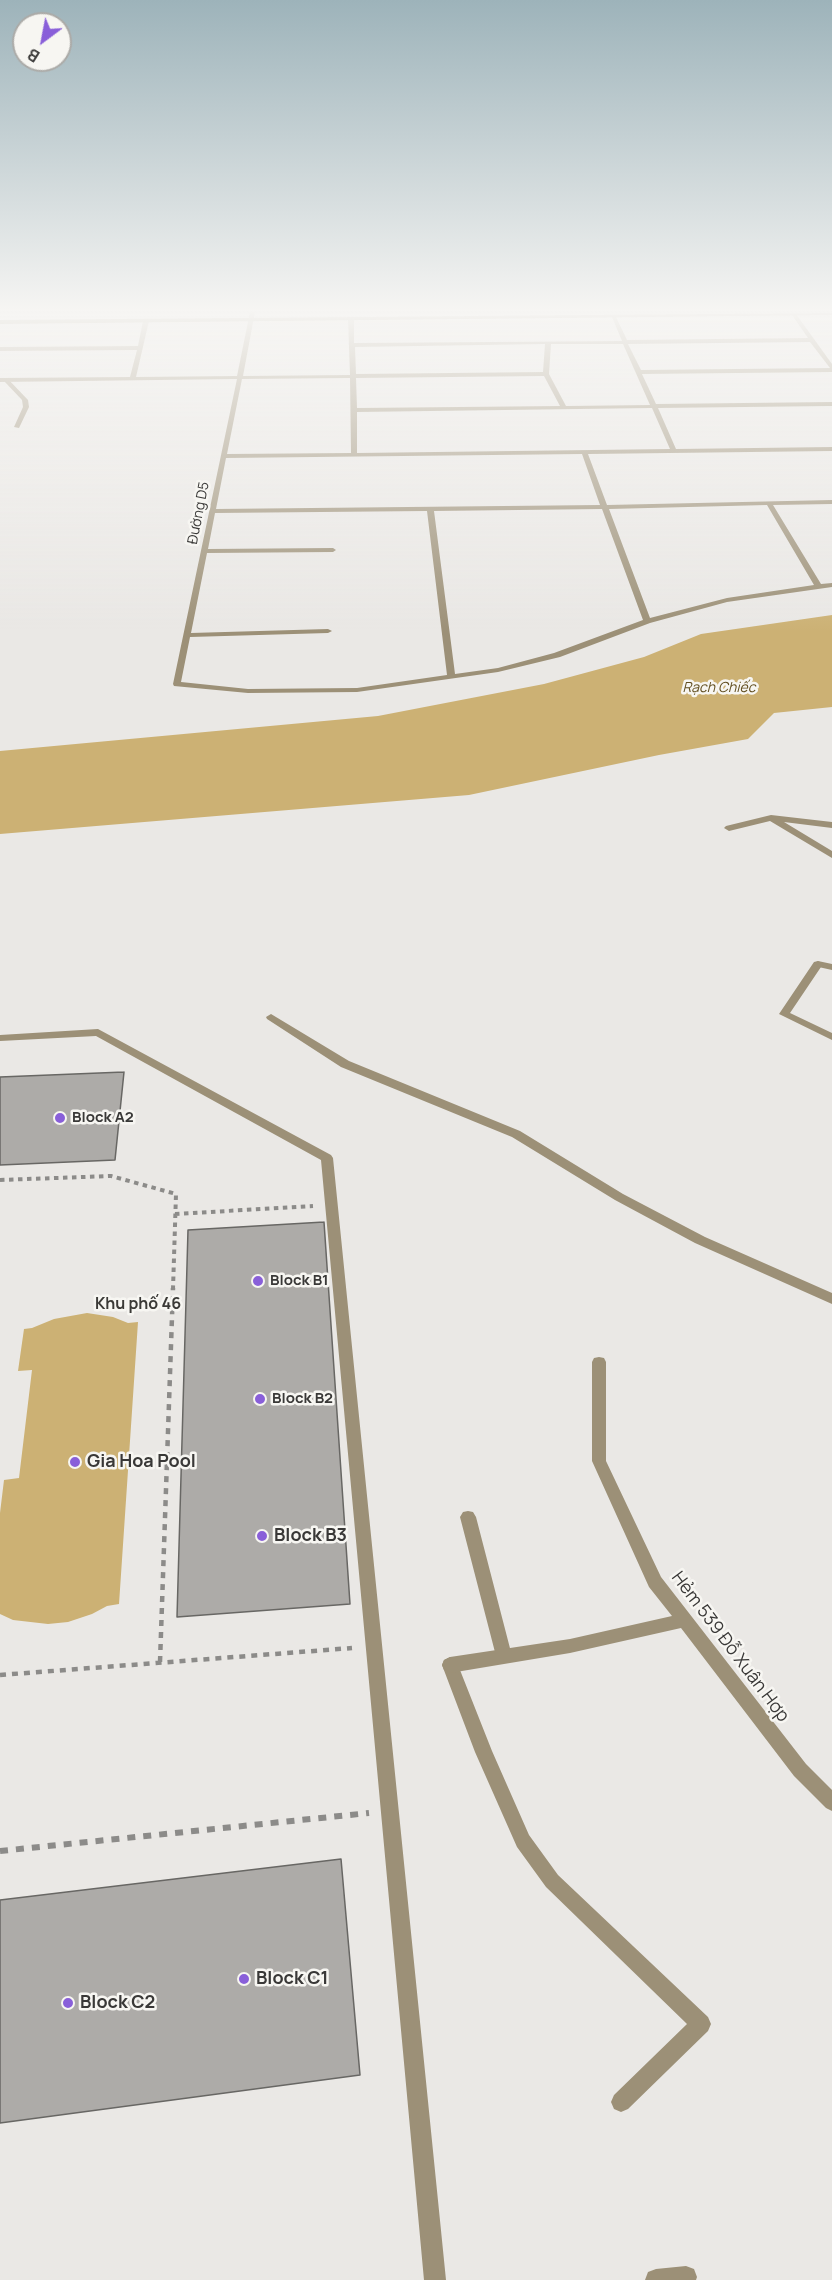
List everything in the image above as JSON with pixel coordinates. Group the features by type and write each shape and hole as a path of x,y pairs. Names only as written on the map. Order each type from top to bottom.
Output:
{"street":[{"path":"17,427 21,418"},
{"name":"Đường D5","path":"231,418 177,684 248,691 357,690 451,677"},
{"path":"354,418 354,455"},
{"path":"661,418 674,451"},
{"path":"223,456 832,450"},
{"path":"584,452 647,621"},
{"path":"212,511 832,502"},
{"path":"768,504 818,586"},
{"path":"430,509 451,677 498,670 557,655 647,621 727,600 832,585"},
{"path":"204,551 333,549"},
{"path":"187,635 328,631"},
{"path":"729,828 771,818 832,825"},
{"path":"771,818 832,855"},
{"path":"832,967 819,964 784,1014 832,1037"},
{"path":"271,1017 345,1064 516,1134 619,1197 700,1240 832,1299"},
{"path":"0,1038 98,1032 327,1158 435,2280"},
{"name":"Hẻm 539 Đỗ Xuân Hợp","path":"599,1362 600,1461 655,1582 800,1770 832,1802"},
{"path":"468,1517 504,1656"},
{"path":"621,2102 701,2024 552,1881 523,1841 484,1752 450,1665 570,1646 685,1620"},
{"path":"656,2280 686,2277"}],"path":[{"path":"0,1180 111,1176 176,1194 160,1662"},
{"path":"175,1214 332,1205"},
{"path":"0,1675 374,1646"},
{"path":"0,1851 390,1811"}],"water":[{"name":"Rạch Chiếc","path":"832,615 832,707 774,713 748,739 659,755 469,795 0,834 0,751 378,716 544,684 644,657 701,634"},
{"name":"Gia Hoa Pool","path":"87,1313 113,1317 128,1323 138,1322 119,1604 107,1606 68,1622 48,1624 13,1620 0,1614 0,1513 4,1480 19,1478 32,1370 18,1371 24,1329 54,1319"}],"building":[{"name":"Block A2","path":"124,1072 115,1160 0,1165 0,1077"},
{"path":"324,1222 350,1604 177,1617 188,1230"},
{"name":"Block C1","path":"341,1859 360,2075 0,2123 0,1900"}],"place":[{"name":"Block A2","path":"60,1118"},
{"name":"Block B1","path":"258,1281"},
{"name":"Block B2","path":"260,1399"},
{"name":"Gia Hoa Pool","path":"75,1462"},
{"name":"Block B3","path":"262,1536"},
{"name":"Block C1","path":"244,1979"},
{"name":"Block C2","path":"68,2003"}],"district":[{"name":"Khu phố 46","path":"138,1305"}]}
